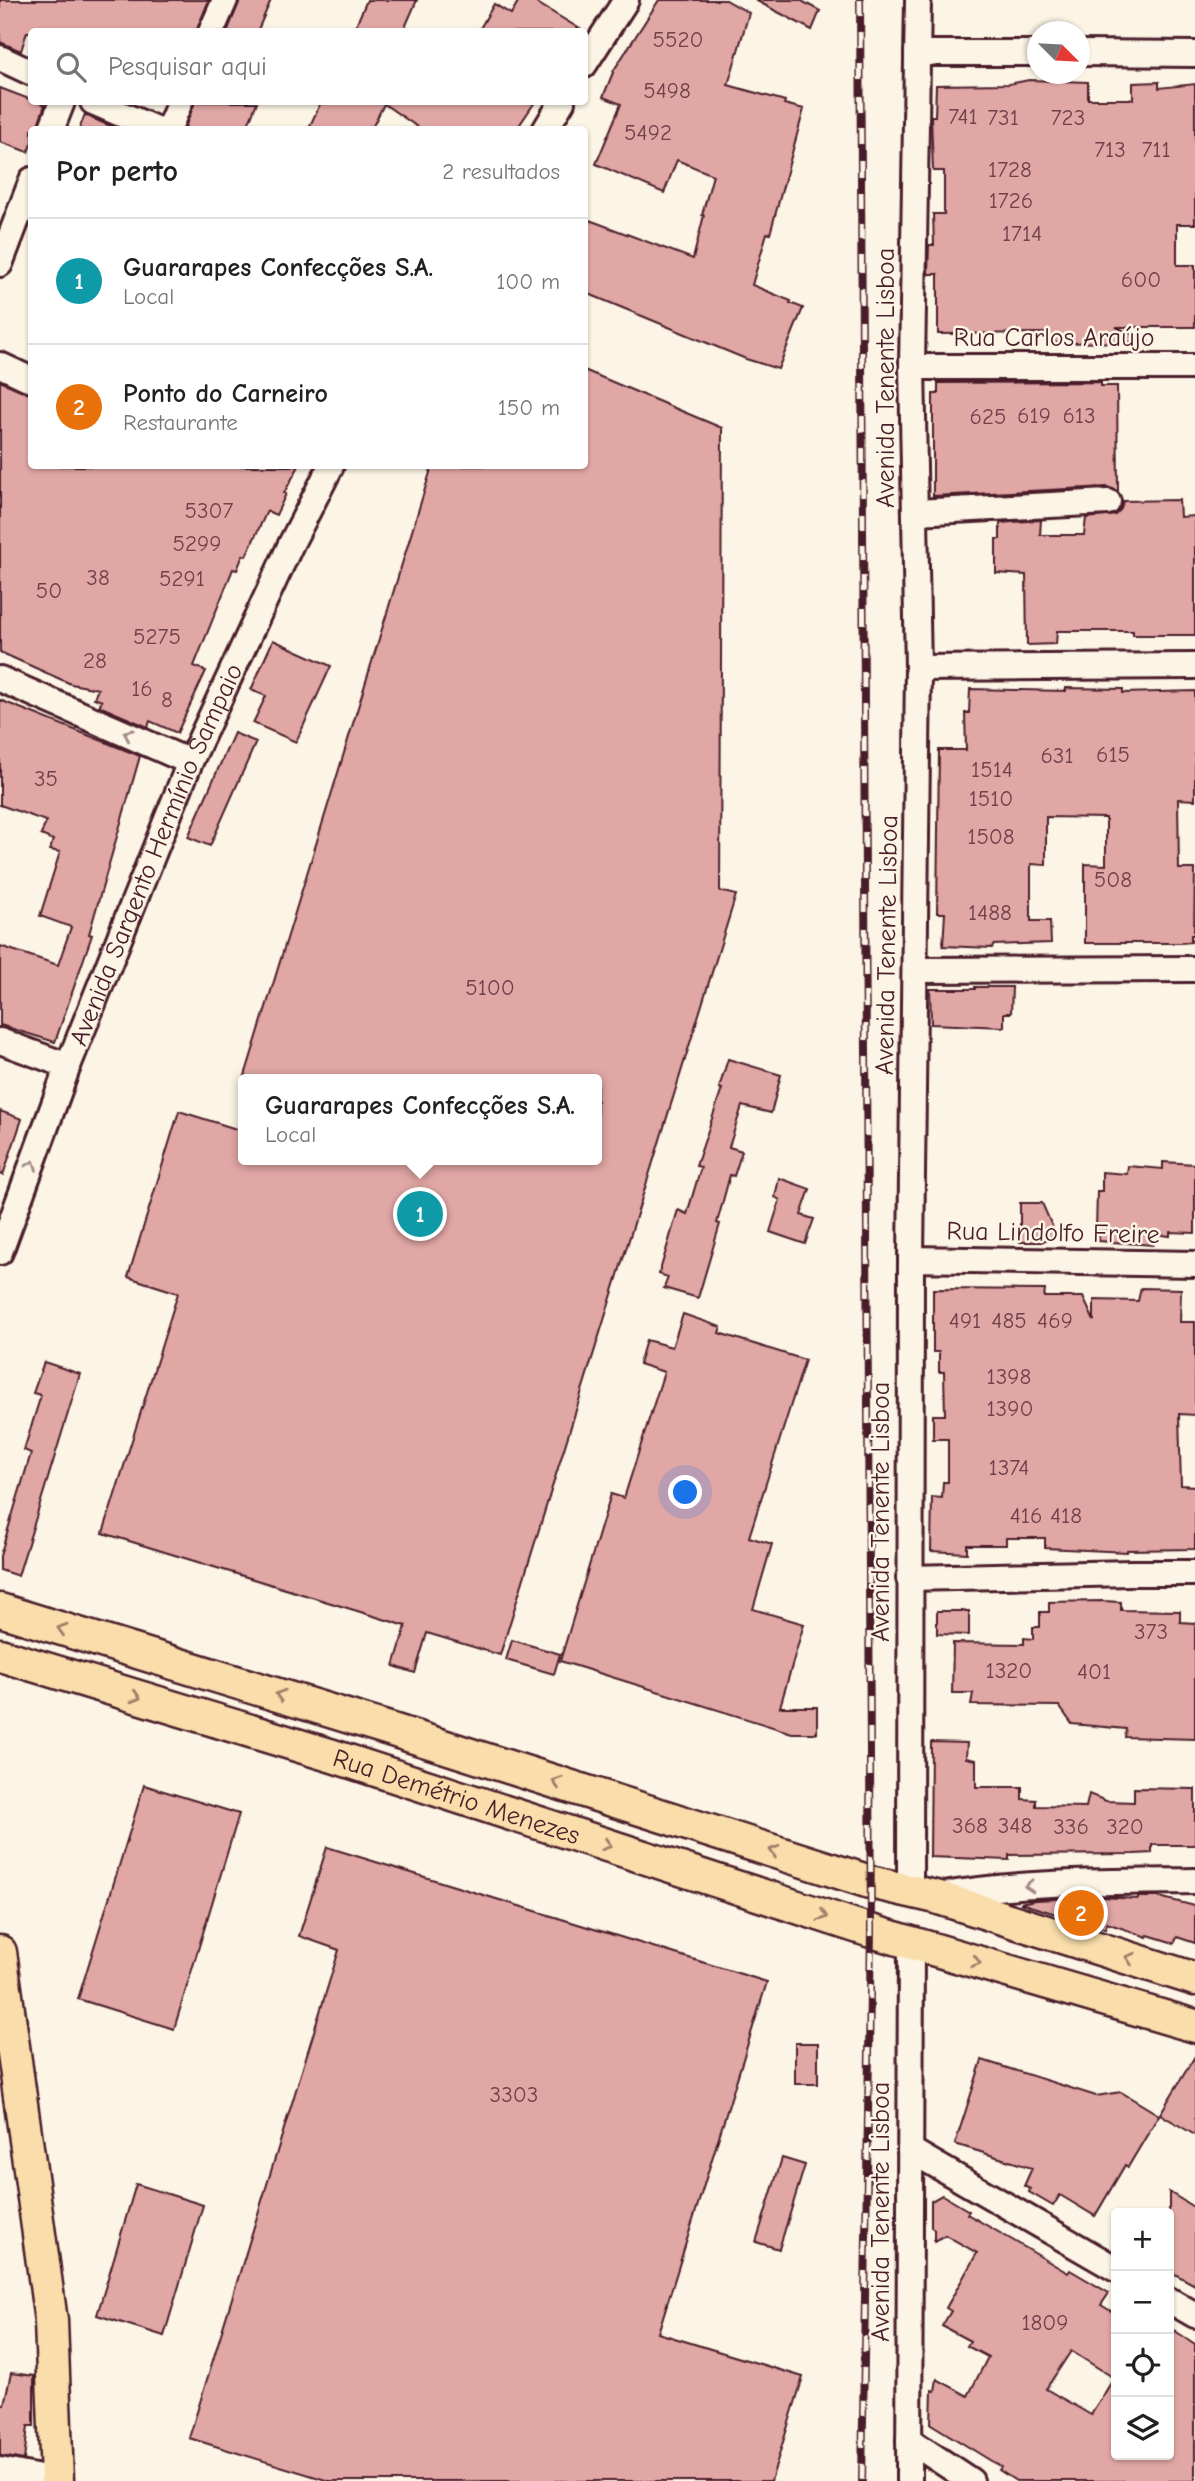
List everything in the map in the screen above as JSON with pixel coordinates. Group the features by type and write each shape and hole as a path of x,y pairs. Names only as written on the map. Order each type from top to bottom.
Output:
{"main road":[{"name":"Rua Demétrio Menezes","path":"0,1610 386,1728 870,1882 923,1894 1195,1979"},
{"name":"Rua Demétrio Menezes","path":"0,1656 333,1756 911,1943 1195,2026"},
{"path":"0,1951 3,1992 51,2321 56,2481"}],"street":[{"path":"213,28 225,0"},
{"path":"588,59 626,0"},
{"name":"Avenida Tenente Lisboa","path":"918,0 912,367 918,668 909,1578 923,1894"},
{"path":"917,53 1027,53"},
{"path":"1090,53 1195,54"},
{"path":"0,58 28,71"},
{"path":"53,126 61,105"},
{"path":"100,105 149,126"},
{"path":"170,126 179,105"},
{"path":"547,126 560,105"},
{"path":"0,264 28,190"},
{"path":"0,365 28,378"},
{"name":"Rua Carlos Araújo","path":"912,367 1195,367"},
{"name":"Avenida Sargento Hermínio Sampaio","path":"0,1252 68,1066 190,762 291,544 329,469"},
{"path":"916,512 1108,502"},
{"path":"918,668 1195,666"},
{"path":"0,679 190,762"},
{"path":"916,970 1195,969"},
{"path":"0,1041 68,1066"},
{"name":"Rua Lindolfo Freire","path":"911,1259 1195,1264"},
{"path":"909,1578 1195,1573"},
{"path":"923,1894 1025,1886 1195,1881"},
{"name":"Avenida Tenente Lisboa","path":"909,2481 911,1943"},
{"path":"910,2150 1111,2266"},
{"path":"1174,2303 1195,2315"},
{"path":"909,2440 971,2481"},
{"path":"0,2470 56,2481"}],"building":[{"path":"0,0 209,0 198,28 28,28 21,51 0,42"},
{"path":"240,0 271,0 259,28 229,28"},
{"path":"367,0 417,0 405,28 355,28"},
{"path":"519,0 532,0 578,28 480,28 494,4 511,14"},
{"path":"659,0 726,0 749,13 728,85 804,109 770,234 767,233 752,285 803,308 778,369 746,359 588,294 588,220 693,259 713,175 677,160 664,193 596,164 621,104 603,97 614,70"},
{"path":"755,0 800,0 820,11 812,30"},
{"path":"1027,80 1027,84 1088,84 1088,99 1133,99 1133,83 1159,82 1159,88 1195,84 1195,224 1177,224 1177,265 1195,265 1195,327 1116,327 1149,342 1049,343 1049,333 938,334 938,274 928,274 929,245 934,245 933,214 944,214 944,171 933,171 931,116 935,116 936,85 1009,84"},
{"path":"0,88 28,99 28,105 45,105 37,126 28,126 28,152 0,142"},
{"path":"194,105 256,105 248,126 186,126"},
{"path":"320,105 384,105 373,126 310,126"},
{"path":"385,105 533,105 519,126 416,126"},
{"path":"85,114 110,126 80,126"},
{"path":"588,372 722,428 720,891 736,895 500,1655 427,1633 415,1673 394,1666 406,1626 103,1533 178,1293 128,1277 179,1111 238,1129 238,1165 602,1165 602,1074 246,1074 431,469 588,469"},
{"path":"0,381 28,393 28,469 297,469 276,515 267,511 246,556 243,555 237,570 233,569 194,666 206,671 177,733 150,721 148,727 99,706 102,701 94,698 98,689 71,684 0,652"},
{"path":"1101,382 1101,386 1117,386 1118,492 1107,487 933,496 933,394 938,394 938,383"},
{"path":"1179,500 1180,517 1195,516 1195,635 1133,635 1133,631 1057,631 1056,644 1027,645 1026,575 996,573 996,539 1000,539 1000,523 1041,520 1040,535 1084,535 1086,518 1115,515 1121,509 1123,501"},
{"path":"273,640 331,666 296,742 253,723 266,696 251,690"},
{"path":"1066,688 1123,689 1123,693 1195,691 1195,800 1178,799 1179,869 1195,869 1194,935 1191,935 1191,942 1085,943 1085,864 1106,865 1106,818 1046,817 1046,865 1031,864 1031,921 1050,921 1051,943 993,945 992,948 943,946 945,913 937,913 939,750 966,750 965,713 969,713 970,689 1066,691"},
{"path":"0,700 140,756 89,934 92,935 55,1042 0,1025 0,946 58,965 71,927 40,916 60,852 50,850 53,840 41,835 46,821 0,805"},
{"path":"234,733 256,742 210,846 188,837"},
{"path":"1012,987 1011,1013 1004,1013 1004,1027 931,1024 930,989"},
{"path":"728,1059 781,1075 771,1113 742,1106 729,1147 742,1151 734,1176 730,1175 717,1223 720,1224 698,1298 664,1288 668,1277 659,1274 678,1210 687,1214 701,1167 696,1166 722,1089 719,1088"},
{"path":"0,1111 22,1119 3,1175 0,1174"},
{"path":"1163,1162 1195,1164 1195,1233 1170,1232 1170,1236 1155,1234 1153,1245 1099,1241 1099,1232 1096,1231 1097,1191 1102,1191 1102,1172 1127,1174 1128,1166 1163,1169"},
{"path":"779,1178 810,1189 801,1215 814,1219 805,1244 770,1232 780,1200 775,1197"},
{"path":"1020,1203 1042,1203 1056,1235 1041,1242 1020,1242"},
{"path":"1141,1288 1181,1289 1180,1322 1195,1322 1195,1415 1179,1414 1181,1485 1195,1486 1195,1549 1127,1552 1045,1548 1045,1538 1006,1538 1006,1545 967,1545 967,1553 931,1551 932,1497 942,1498 943,1482 948,1482 948,1439 933,1439 933,1415 945,1415 944,1372 939,1372 939,1352 933,1352 933,1289 1045,1290 1044,1297 1083,1297 1094,1321 1094,1300 1138,1301"},
{"path":"683,1314 721,1327 719,1333 805,1360 749,1537 772,1544 753,1609 804,1624 780,1707 817,1707 817,1733 792,1733 560,1661 611,1494 624,1498 664,1372 639,1364 646,1340 672,1347"},
{"path":"44,1362 80,1374 18,1576 0,1570 0,1556 31,1453 24,1450 41,1395 33,1393"},
{"path":"1049,1602 1121,1602 1121,1610 1180,1611 1180,1622 1195,1623 1195,1739 1125,1737 1126,1729 1072,1724 1059,1706 971,1705 973,1693 952,1693 953,1643 1024,1644 1024,1638 1033,1639 1033,1627 1040,1627 1040,1612 1049,1612"},
{"path":"937,1611 969,1611 969,1635 937,1634"},
{"path":"512,1640 560,1654 554,1674 506,1660"},
{"path":"931,1742 967,1743 966,1758 976,1760 976,1787 1022,1787 1022,1799 1036,1800 1036,1806 1086,1807 1089,1794 1106,1801 1134,1802 1134,1788 1195,1789 1195,1845 1152,1845 1152,1853 1134,1854 1009,1855 1009,1860 930,1857"},
{"path":"144,1785 239,1814 174,2029 78,1999"},
{"path":"327,1847 767,1982 658,2333 803,2377 771,2481 329,2481 189,2438 339,1950 299,1936"},
{"path":"1100,1897 1159,1897 1195,1906 1195,1943 1177,1937 1174,1943 1148,1935 1147,1937 1107,1923 1105,1929 1020,1903"},
{"path":"795,2043 818,2043 818,2084 795,2084"},
{"path":"1195,2056 1195,2135 1160,2114"},
{"path":"982,2060 1096,2096 1121,2092 1159,2115 1095,2216 1060,2195 1053,2206 1029,2192 1030,2189 1024,2186 1032,2168 955,2144"},
{"path":"782,2158 805,2165 779,2249 756,2242"},
{"path":"136,2184 203,2205 164,2336 97,2315"},
{"path":"1169,2192 1195,2208 1195,2285 1174,2274 1174,2208 1169,2208"},
{"path":"942,2195 969,2211 967,2214 1068,2273 1070,2270 1109,2293 1101,2305 1111,2311 1111,2376 1071,2351 1046,2389 1091,2415 1111,2383 1111,2460 1174,2460 1174,2330 1195,2344 1195,2481 1016,2481 999,2470 1001,2467 931,2424 932,2390 935,2391 937,2379 968,2396 988,2357 967,2346 970,2341 942,2326 951,2311 946,2308 977,2253 945,2235 934,2241 934,2229 931,2227 931,2201"},
{"path":"11,2373 34,2376 34,2426 28,2426 24,2460 0,2456 0,2404 4,2404"}],"railway":[{"path":"860,0 871,1931 862,2481"}],"place":[{"name":"Guararapes Confecções S.A.","path":"420,1214"},
{"name":"Ponto do Carneiro","path":"1081,1913"}]}
